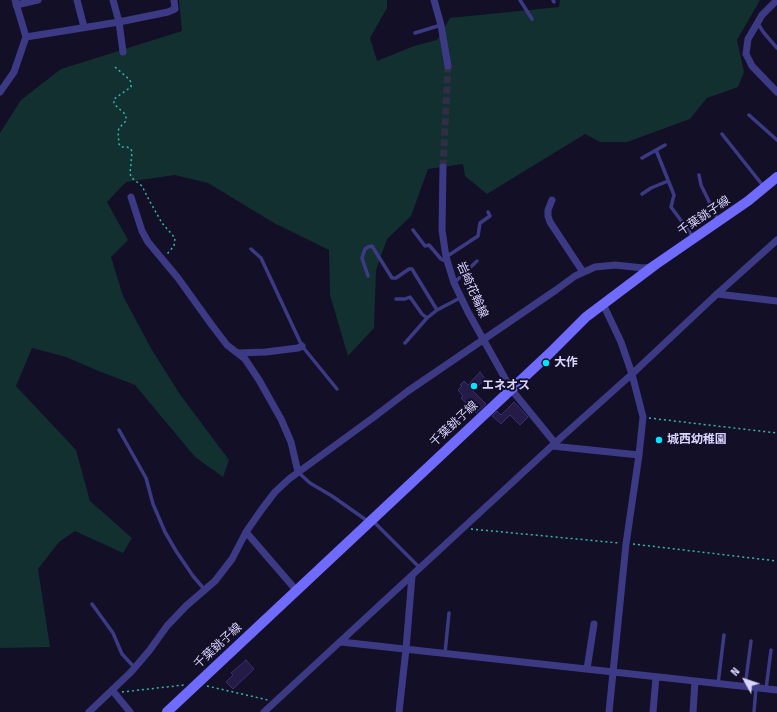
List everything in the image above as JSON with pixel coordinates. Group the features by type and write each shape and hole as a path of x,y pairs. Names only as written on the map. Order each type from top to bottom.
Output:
{"street":[{"path":"0,92 14,72 26,37 15,2 38,0"},
{"path":"77,0 84,27"},
{"path":"113,0 119,22 123,52"},
{"path":"26,37 119,22 168,12 175,9 174,0"},
{"path":"434,0 441,25 448,66"},
{"path":"776,88 752,66 746,54 748,39 757,23 762,15 777,0"},
{"name":"岩崎花輪線","path":"443,167 442,230 447,259 460,298 511,389 554,444"},
{"name":"千葉銚子線","path":"167,712 586,317 652,267 719,222 777,178"},
{"path":"131,197 142,231 148,242 178,278 210,324 228,345 245,359 259,380 282,419 291,442 298,472"},
{"path":"552,200 548,210 550,222 583,272"},
{"path":"264,712 777,240"},
{"path":"89,712 135,668 167,626 186,606 215,581 232,559 246,532 262,509 275,492 289,479 408,391 484,340 574,276 595,267 615,265 643,268 652,267"},
{"path":"717,294 777,301"},
{"path":"603,304 621,342 632,374 643,417 626,544 609,712"},
{"path":"238,353 266,352 298,348 302,346"},
{"path":"554,444 639,455"},
{"path":"246,532 296,590"},
{"path":"399,712 412,576"},
{"path":"587,669 594,624"},
{"path":"341,642 777,690"},
{"path":"653,712 656,677"},
{"path":"693,712 695,681"},
{"path":"112,690 130,712"}],"lane":[{"path":"520,0 532,19"},
{"path":"757,23 777,48"},
{"path":"415,33 441,25"},
{"path":"749,115 777,140"},
{"path":"722,134 765,188"},
{"path":"642,158 666,145"},
{"path":"656,150 674,195 672,207 694,238"},
{"path":"699,175 701,186 719,222"},
{"path":"642,194 651,188 668,181"},
{"path":"413,230 425,246 429,245 443,261 478,236 480,223 490,216 488,212"},
{"path":"368,276 362,258 365,249 368,246 372,246 392,278 396,278 409,269 412,269 437,310"},
{"path":"251,249 261,258 302,346 337,389"},
{"path":"454,283 477,261"},
{"path":"396,299 405,299 410,297 422,314 427,318"},
{"path":"405,343 427,318 437,310 460,298"},
{"path":"119,430 146,478 153,504 165,532 176,551 204,590"},
{"path":"298,472 310,482 370,521 420,568"},
{"path":"92,604 113,633 122,654 135,668"},
{"path":"445,653 449,613"},
{"path":"718,684 724,636"},
{"path":"745,687 751,641"},
{"path":"766,689 771,650"},
{"path":"754,712 756,688"}],"path":[{"path":"115,67 130,80 131,84 130,87 114,99 115,105 124,113 126,117 126,121 119,128 119,144 121,147 131,149 130,174 132,178 142,186 159,217 175,238 174,246 163,259"},
{"path":"643,417 777,433"},
{"path":"463,529 626,544 777,561"},
{"path":"112,690 122,692 196,684 276,701"}],"green space":[{"path":"179,0 387,0 387,8 370,38 377,61 414,46 437,40 450,18 559,7 560,0 760,0 737,40 744,72 738,87 707,98 690,119 627,142 600,142 585,134 487,194 465,176 463,164 428,169 411,216 387,239 376,270 374,328 348,356 330,295 329,250 274,223 208,183 175,175 126,182 107,202 128,240 111,257 123,296 152,350 179,393 229,460 223,477 195,457 135,385 66,357 32,348 16,386 76,450 90,501 132,538 123,553 75,531 59,542 38,569 50,647 0,648 0,133 21,100 61,69 182,31"}],"building":[{"path":"480,372 485,379 473,391 486,404 476,413 461,398 463,396 458,390 464,381 468,385"},
{"path":"514,402 528,417 520,425 510,415 501,424 492,416 497,411 501,415"},
{"path":"246,660 254,669 233,689 226,682 233,675 231,673"}],"tunnel":[{"path":"443,167 448,66"}],"place":[{"name":"大作","path":"546,363"},
{"name":"エネオス","path":"474,386"},
{"name":"城西幼稚園","path":"659,440"}]}
